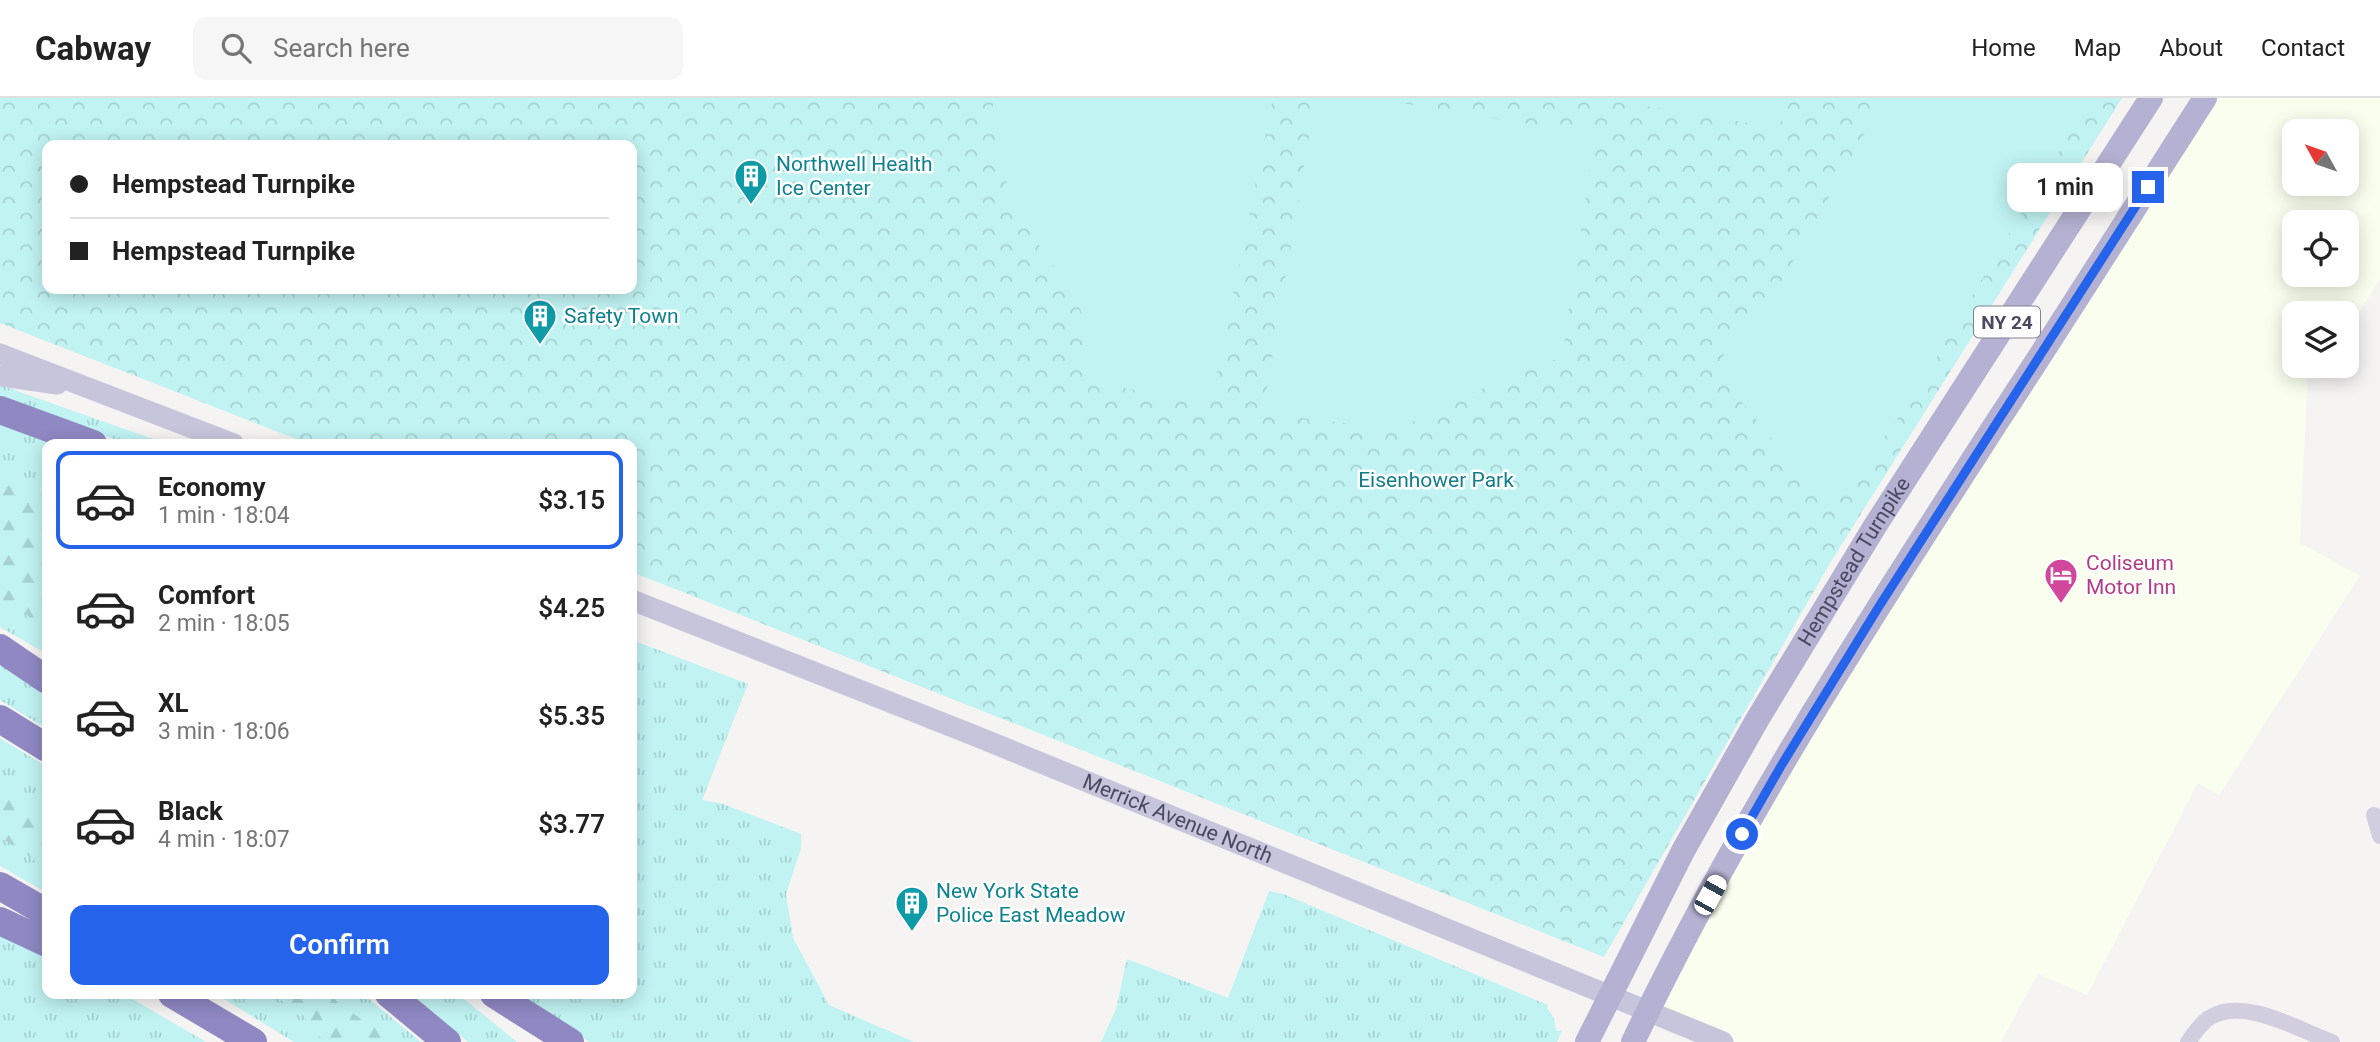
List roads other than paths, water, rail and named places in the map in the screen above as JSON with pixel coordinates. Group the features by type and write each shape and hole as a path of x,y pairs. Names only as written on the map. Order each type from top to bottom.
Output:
{"highway":[{"path":"0,410 79,439"},
{"path":"0,640 42,661"},
{"path":"0,648 42,677"},
{"path":"0,719 42,745"},
{"path":"0,886 42,910"},
{"path":"0,921 42,941"},
{"path":"166,999 215,1020"},
{"path":"180,999 253,1042"},
{"path":"395,999 447,1042"},
{"path":"489,999 537,1042"},
{"path":"502,999 570,1042"}],"main road":[{"name":"Hempstead Turnpike","path":"1587,1042 1709,804 1819,617 2151,98"},
{"name":"NY 24","path":"1633,1042 1647,1011 1781,766 1927,532 2205,98"},
{"path":"0,354 221,439"},
{"path":"0,376 94,390"},
{"name":"Merrick Avenue North","path":"637,602 911,710 1723,1042"}],"street":[{"path":"2374,816 2380,836"},
{"path":"2188,1042 2209,1017 2237,1010 2273,1018 2332,1042"}],"place":[{"name":"Northwell Health Ice Center","path":"751,206"},
{"name":"Safety Town","path":"540,346"},
{"name":"Coliseum Motor Inn","path":"2061,605"},
{"name":"New York State Police East Meadow","path":"912,933"}],"park label":[{"name":"Eisenhower Park","path":"1436,480"}]}
